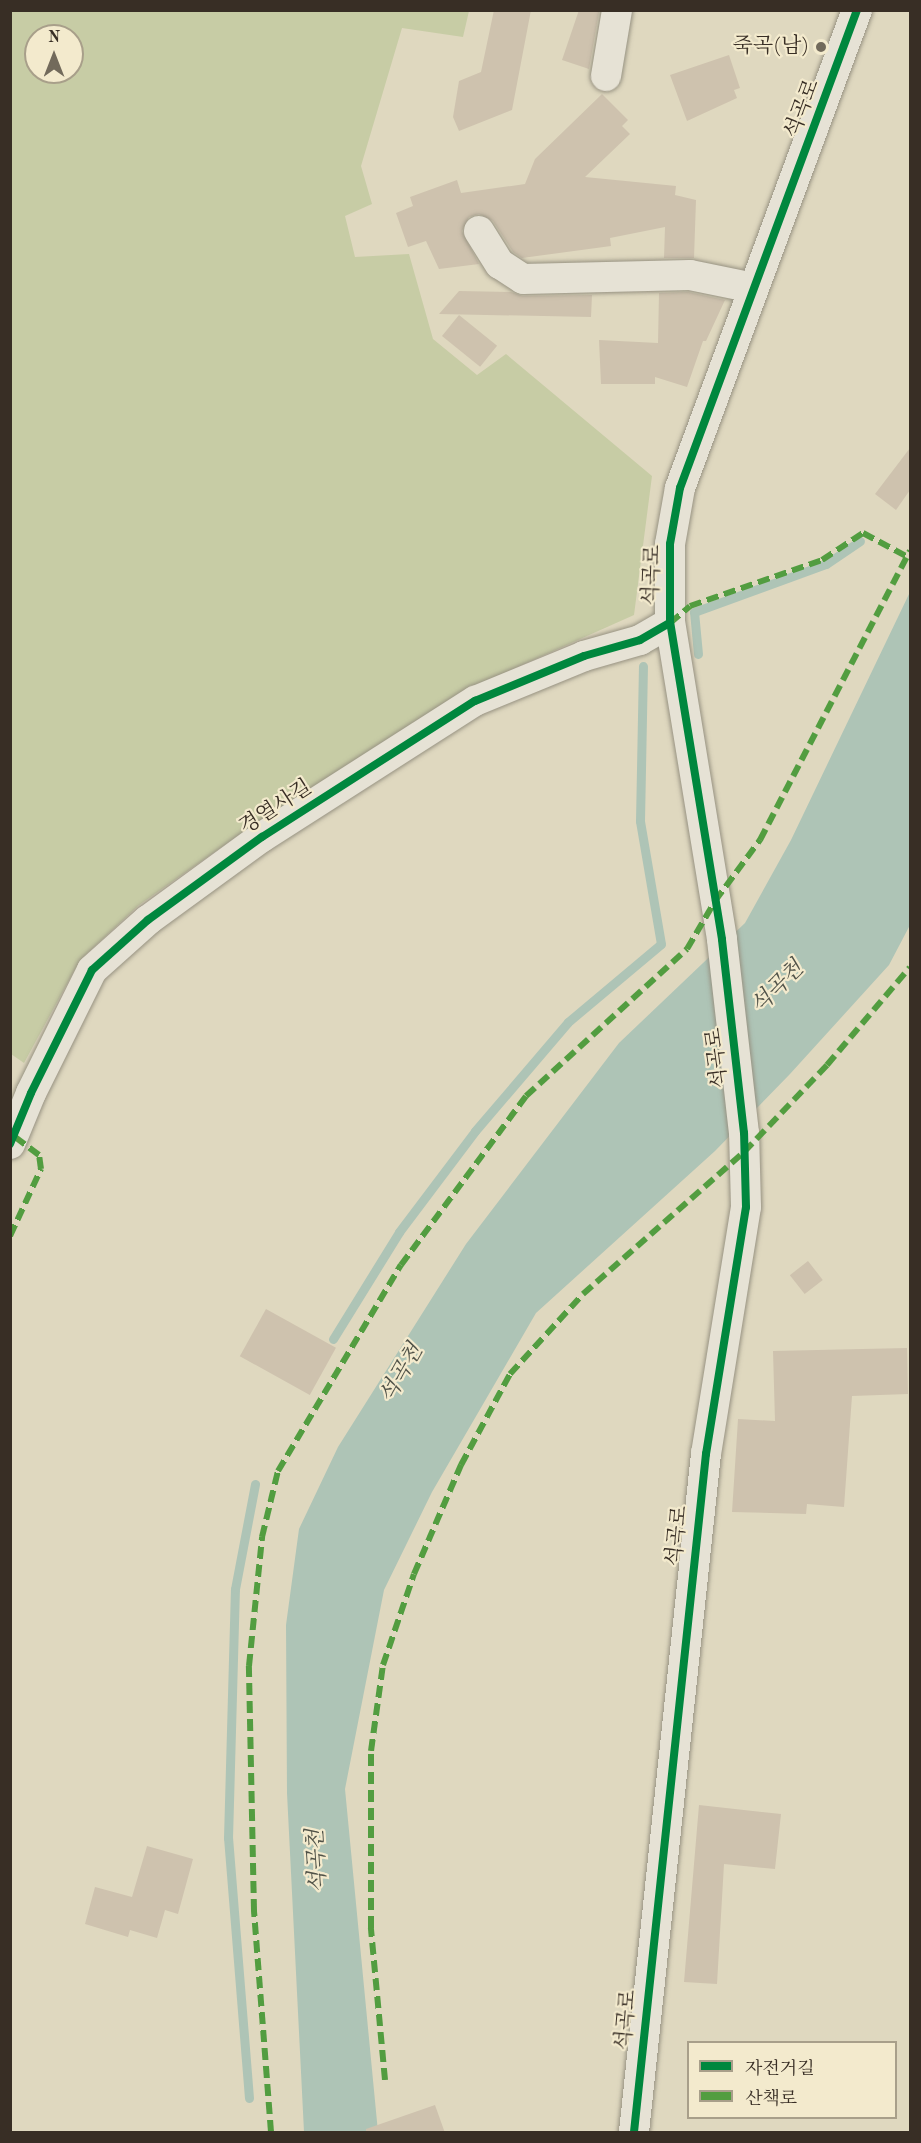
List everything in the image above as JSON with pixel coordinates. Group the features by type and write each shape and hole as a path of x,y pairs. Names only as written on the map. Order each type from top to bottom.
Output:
{"street":[{"path":"606,76 617,10"},
{"name":"석곡로","path":"634,2133 706,1454 746,1207 744,1133 722,939 670,623 668,568 680,488 857,10"},
{"path":"479,231 500,264 523,279 690,275 754,288"},
{"name":"경열사길","path":"10,1144 31,1092 92,970 148,920 262,837 474,701 584,656 640,640 670,623"}],"green space":[{"path":"11,11 469,11 463,37 402,28 361,166 372,204 345,216 355,257 409,254 433,339 477,375 506,354 652,476 634,615 473,687 253,825 139,905 80,960 24,1063 11,1054"}],"water":[{"name":"석곡천","path":"910,592 910,925 889,965 790,1074 715,1151 536,1313 432,1492 384,1590 345,1789 378,2132 304,2132 287,1793 286,1625 299,1529 338,1447 466,1244 619,1043 745,923 791,840"}],"building":[{"path":"494,10 531,10 512,110 459,131 453,117 459,81 481,72"},
{"path":"579,10 599,12 589,69 562,60"},
{"path":"729,55 740,88 734,90 737,98 687,121 670,75"},
{"path":"602,94 628,120 622,126 630,134 585,177 676,186 675,195 696,200 694,258 664,258 665,227 610,238 611,246 522,258 513,252 493,221 479,214 469,217 462,231 479,264 439,269 426,241 408,247 396,213 413,206 410,197 457,180 461,193 525,184 535,159"},
{"path":"459,291 511,292 523,296 592,295 591,317 439,314"},
{"path":"688,292 725,300 706,341 703,341 687,387 655,377 655,384 601,384 599,340 658,343 659,293"},
{"path":"459,315 497,346 480,367 442,336"},
{"path":"910,448 910,490 896,510 875,494"},
{"path":"808,1261 823,1280 805,1294 790,1275"},
{"path":"266,1309 336,1348 310,1395 240,1356"},
{"path":"907,1348 908,1394 852,1396 844,1507 807,1504 806,1514 732,1512 738,1419 775,1421 773,1351"},
{"path":"699,1805 781,1814 775,1869 724,1864 717,1984 684,1982"},
{"path":"147,1846 193,1859 178,1914 165,1910 157,1938 130,1930 128,1937 85,1924 95,1887 132,1897"},
{"path":"435,2105 445,2133 366,2133 366,2129"}],"waterway":[{"path":"698,654 694,612 826,564 860,541"},
{"path":"333,1339 399,1232 475,1131 568,1022 661,944 640,821 643,666"},
{"path":"249,2098 228,1838 235,1589 255,1484"}],"marked path":[{"path":"670,623 690,606 822,560 863,533 908,557"},
{"path":"271,2132 254,1911 249,1666 262,1537 278,1471 401,1265 526,1096 687,949 715,901 760,840 910,551"},
{"path":"385,2080 371,1928 371,1751 383,1665 414,1574 461,1465 510,1374 583,1294 744,1152 827,1065 910,967"},
{"path":"10,1236 41,1169 39,1155 14,1136"}],"cycle path":[{"path":"634,2132 706,1454 746,1207 744,1133 722,939 670,623 670,544 680,488 857,10"},
{"path":"10,1144 31,1093 92,970 148,920 262,837 475,701 584,656 640,640 670,623"}],"place":[{"name":"죽곡(남)","path":"821,47"}]}
